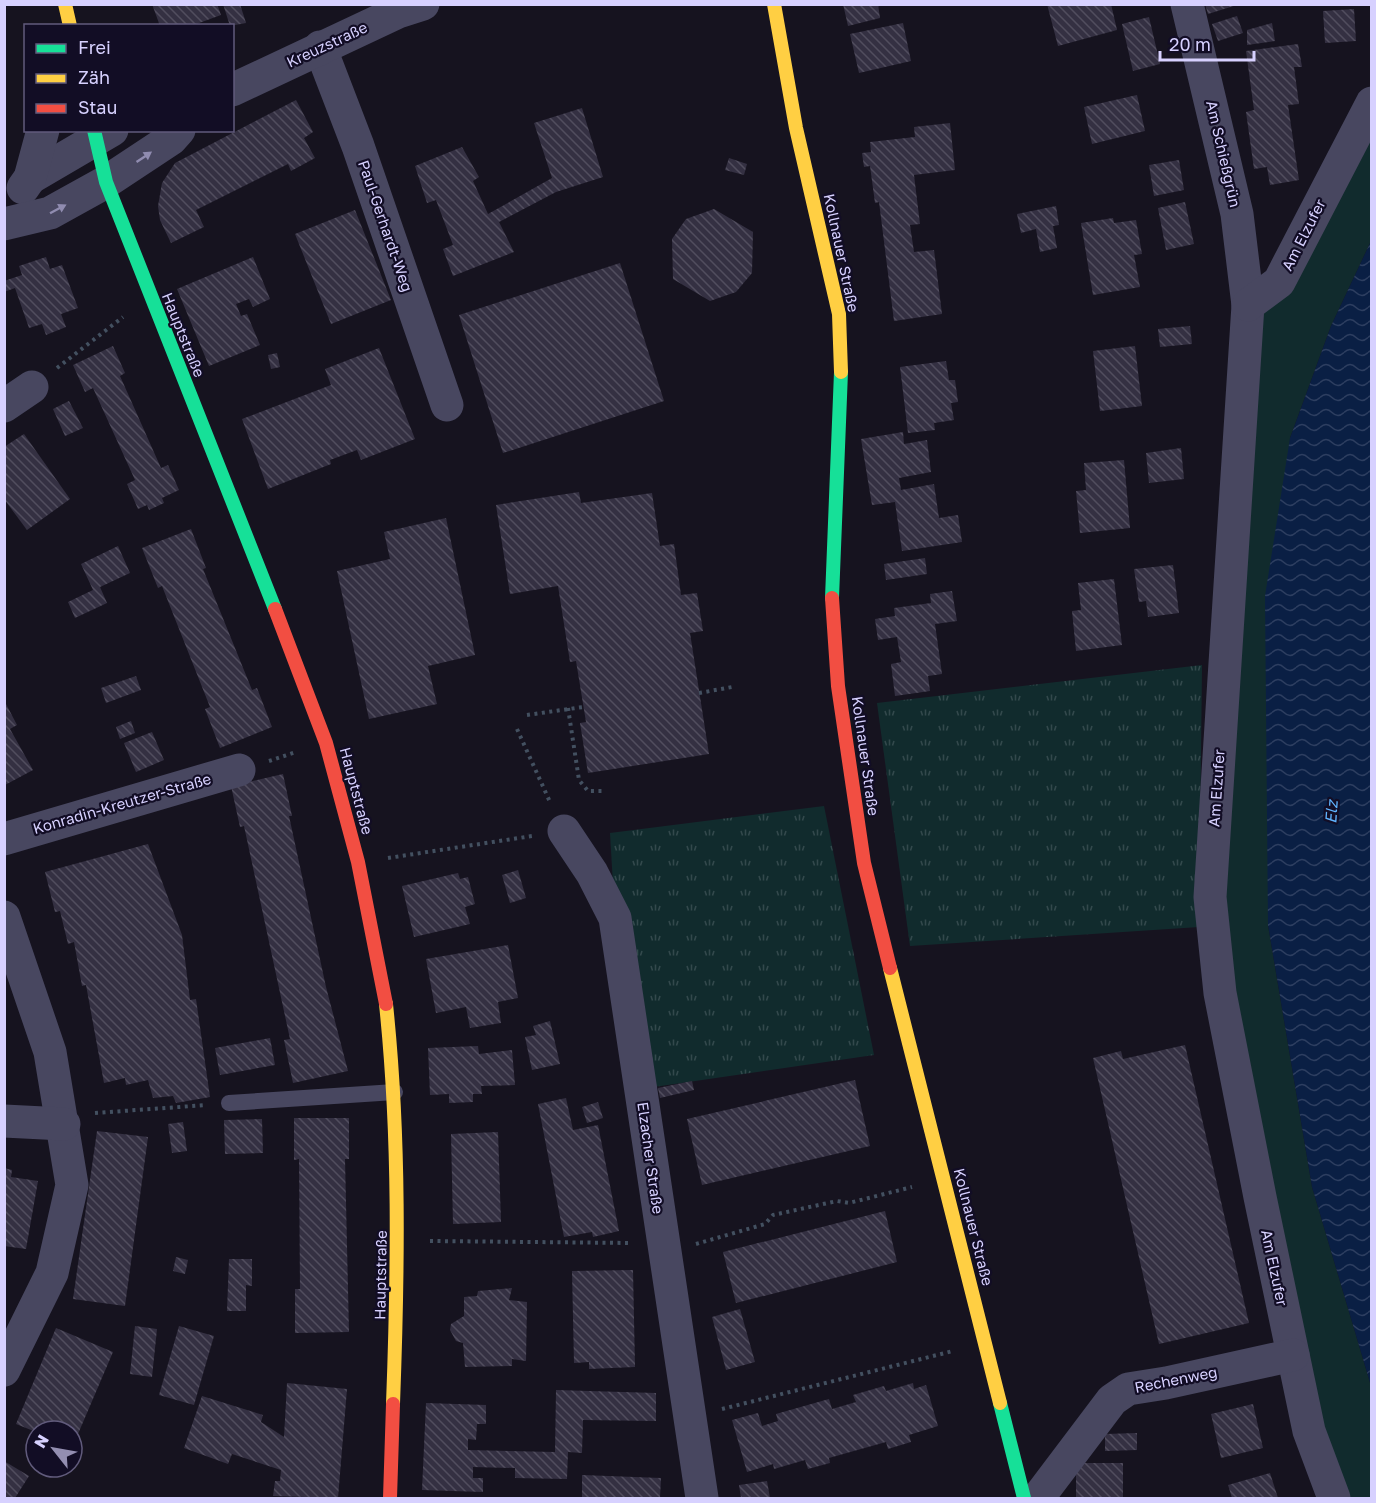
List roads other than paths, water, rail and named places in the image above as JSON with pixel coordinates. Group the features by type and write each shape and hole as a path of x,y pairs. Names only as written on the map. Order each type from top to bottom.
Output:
{"street":[{"path":"62,24 65,4"},
{"path":"65,4 70,24"},
{"name":"Kreuzstraße","path":"234,89 320,47 398,12 423,4"},
{"name":"Kollnauer Straße","path":"774,4 796,128 840,314 840,372 831,603 838,686 864,863 1024,1498"},
{"name":"Am Schießgrün","path":"1188,4 1237,214 1248,304"},
{"name":"Paul-Gerhardt-Weg","path":"320,47 358,146 447,405"},
{"name":"Am Elzufer","path":"1334,1498 1309,1431 1293,1354 1220,993 1210,897 1248,304 1279,282 1371,103"},
{"path":"30,178 42,132"},
{"path":"4,224 50,213 106,182 171,139 177,132"},
{"path":"4,213 30,178 101,133"},
{"name":"Hauptstraße","path":"101,133 106,182 326,743 358,862 386,1004 395,1092 399,1240 390,1498"},
{"path":"4,406 32,387"},
{"name":"Konradin-Kreutzer-Straße","path":"4,839 239,770"},
{"name":"Elzacher Straße","path":"564,831 592,873 615,918 702,1498"},
{"path":"4,917 50,1052 64,1124 72,1185 52,1273 4,1370"},
{"path":"4,1120 64,1124"},
{"name":"Rechenweg","path":"1038,1498 1112,1400 1128,1389 1166,1383 1293,1354"}],"lane":[{"path":"229,1103 395,1092"}],"water":[{"name":"Elz","path":"1371,241 1371,1386 1312,1187 1268,925 1265,596 1290,438 1331,326"}]}
